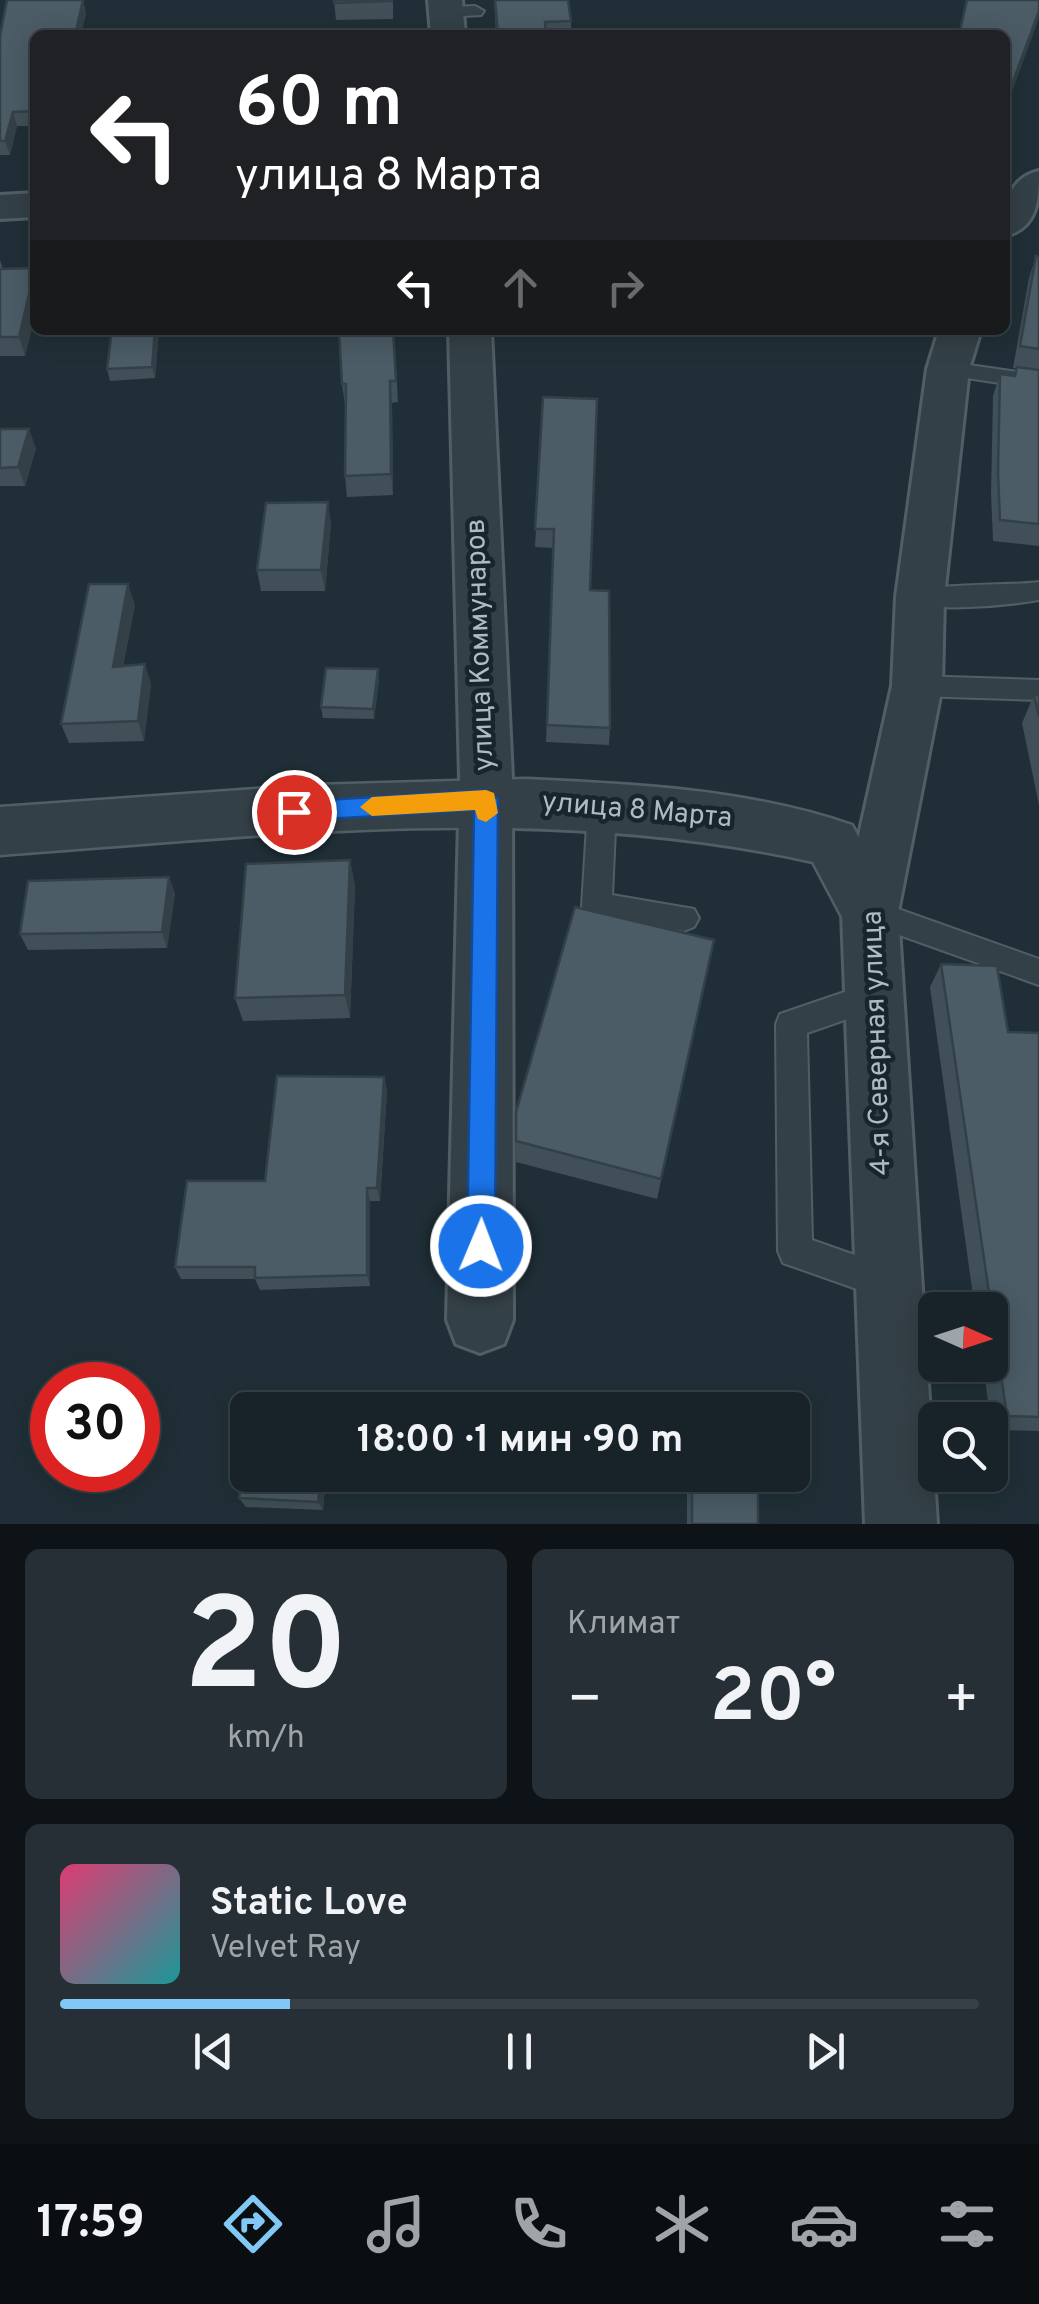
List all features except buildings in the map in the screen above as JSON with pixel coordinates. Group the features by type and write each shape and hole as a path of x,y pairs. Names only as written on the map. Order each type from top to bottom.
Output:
{"street":[{"path":"1010,218 1039,182"},
{"path":"0,207 30,206"},
{"name":"улица Коммунаров","path":"470,335 486,799 480,1320"},
{"name":"4-я Северная улица","path":"901,1524 870,912 917,686 920,597 954,350"},
{"name":"улица 8 Марта","path":"0,831 486,799 756,821 832,842"},
{"path":"870,912 832,842 892,808"}],"lane":[{"path":"954,350 1039,382"},
{"path":"920,597 1010,596 1039,591"},
{"path":"917,686 1039,690"},
{"path":"602,808 597,906 684,918"},
{"path":"870,912 1039,972"},
{"path":"874,996 791,1024 795,1252 888,1283"}],"slow traffic":[{"path":"372,807 486,799 486,813"}],"route":[{"path":"294,812 486,799 481,1246"}]}
